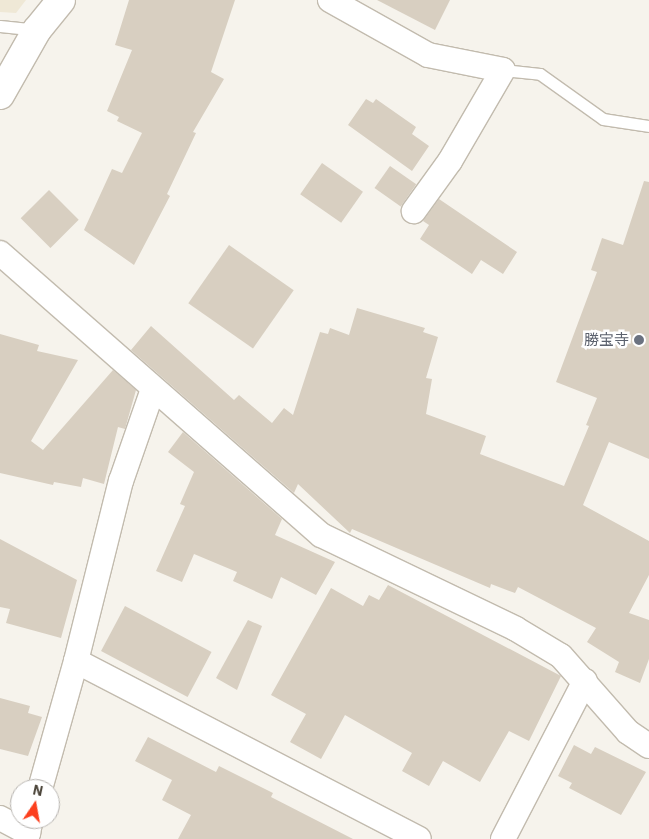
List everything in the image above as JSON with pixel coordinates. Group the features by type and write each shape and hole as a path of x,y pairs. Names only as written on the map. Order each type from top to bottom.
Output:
{"street":[{"path":"0,95 37,30 61,0"},
{"path":"330,0 428,56 503,70 450,162 414,211"},
{"path":"0,254 321,535 516,628 561,656 628,732 649,746"},
{"path":"43,779 76,661 121,481 154,390"},
{"path":"76,661 419,839"},
{"path":"503,839 585,681"},
{"path":"0,818 33,830"}],"lane":[{"path":"0,26 37,30"},
{"path":"503,70 540,74 603,119 649,126"}],"shaded area":[{"path":"0,0 26,0 16,13 0,12"}],"building":[{"path":"129,0 235,0 211,72 224,79 193,132 196,133 167,194 170,196 134,265 84,230 112,169 122,173 142,133 117,121 119,117 107,111 132,50 115,45"},
{"path":"377,0 450,0 435,30"},
{"path":"366,99 373,103 376,99 416,127 412,134 429,146 412,171 348,125"},
{"path":"322,163 363,192 341,223 300,194"},
{"path":"390,166 416,184 401,206 375,188"},
{"path":"644,181 649,182 649,459 609,442 583,505 649,541 649,575 629,613 649,620 649,659 640,683 615,672 619,662 587,642 596,628 518,587 515,593 491,584 490,588 352,529 350,533 298,484 294,493 131,350 151,326 234,400 239,395 272,423 284,408 293,415 320,332 328,334 330,328 349,335 357,308 425,328 423,332 438,337 426,378 432,379 426,414 486,436 480,454 564,486 589,426 586,425 597,398 556,382 597,272 591,270 602,238 623,245"},
{"path":"49,190 79,220 50,248 21,218"},
{"path":"439,199 517,252 503,274 481,260 472,274 420,239 429,225 423,221"},
{"path":"229,245 294,290 253,348 188,303"},
{"path":"0,334 39,345 37,351 78,360 31,441 43,450 113,370 136,390 125,429 118,427 104,484 83,478 81,487 54,482 53,485 0,473"},
{"path":"183,432 282,519 275,535 335,562 316,595 281,577 272,599 233,581 237,572 194,554 182,582 156,571 185,506 180,504 194,472 168,452"},
{"path":"0,539 77,580 61,638 6,623 10,609 0,607"},
{"path":"388,585 561,676 529,741 509,731 480,782 443,761 429,786 402,771 412,753 345,715 321,759 290,742 306,714 271,695 331,588 363,606 369,595 379,600"},
{"path":"125,606 212,652 188,697 101,651"},
{"path":"248,620 262,626 237,690 216,678"},
{"path":"0,698 30,706 28,713 42,717 28,756 0,749"},
{"path":"148,737 216,772 219,766 273,793 271,797 353,839 178,839 191,815 162,800 172,780 135,761"},
{"path":"574,745 591,754 595,747 646,772 621,815 569,788 572,783 558,776"}],"place":[{"name":"勝宝寺","path":"639,340"}]}
